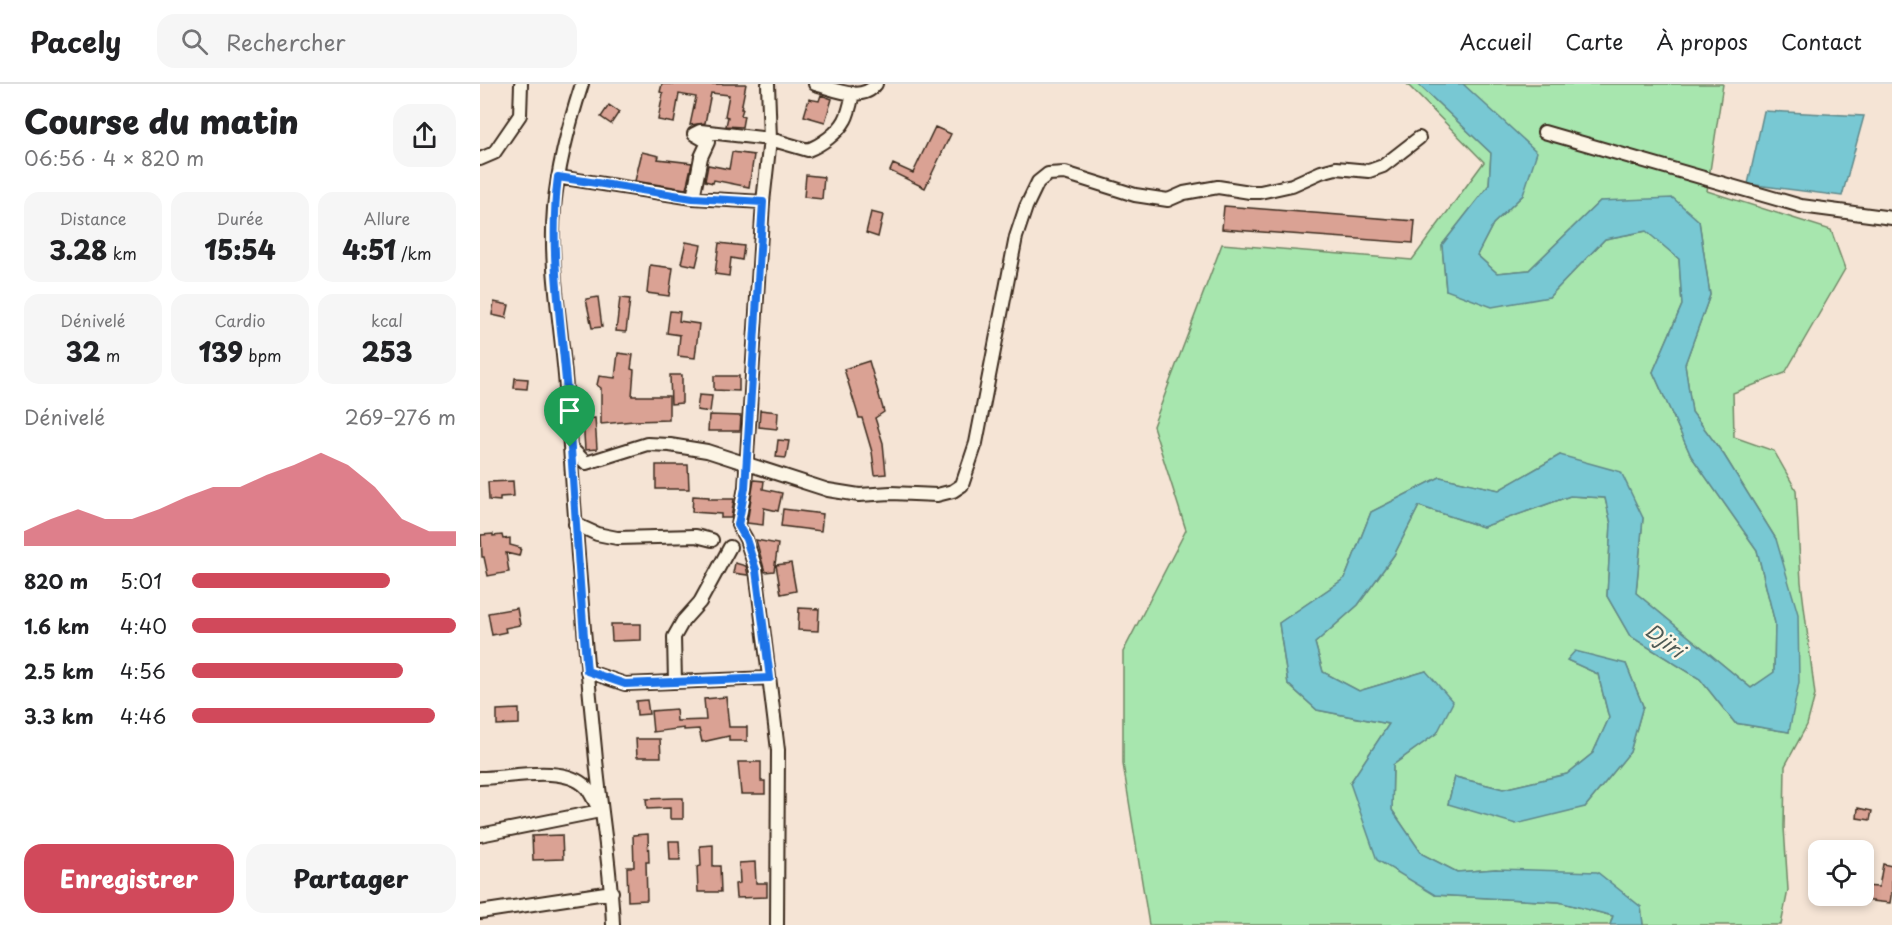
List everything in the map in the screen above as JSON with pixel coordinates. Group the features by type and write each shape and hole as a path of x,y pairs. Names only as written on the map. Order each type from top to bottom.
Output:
{"street":[{"path":"480,159 494,153 520,115 521,84"},
{"path":"582,84 565,141 558,177 554,208 555,265 587,671 600,811 612,892 613,925"},
{"path":"768,84 770,139 763,202 745,488 738,525 746,539 756,570 779,766 777,925"},
{"path":"815,84 862,94 868,92 876,84"},
{"path":"693,198 701,157 708,142 694,134 696,132 770,139 806,150 840,127 846,119 853,93"},
{"path":"1544,132 1801,206 1892,218"},
{"path":"570,447 586,463 647,444 707,451 828,490 859,495 891,493 937,495 953,491 962,485 976,443 1016,237 1026,207 1038,182 1048,174 1065,173 1135,195 1168,200 1184,193 1218,187 1260,192 1292,185 1336,168 1370,171 1383,166 1419,138"},
{"path":"558,177 693,198 763,202"},
{"path":"575,524 597,534 617,538 696,536 712,540"},
{"path":"675,682 674,636 683,621 700,602 730,548"},
{"path":"587,671 620,683 770,678"},
{"path":"480,778 541,773 565,776 585,786 600,811"},
{"path":"480,835 600,811"},
{"path":"480,912 612,892"}],"green space":[{"path":"1407,84 1418,84 1491,153 1489,185 1442,245 1446,290 1549,297 1605,239 1647,231 1679,259 1682,305 1653,372 1691,456 1757,550 1775,623 1774,673 1751,688 1636,593 1643,518 1560,455 1499,490 1440,477 1371,512 1345,578 1279,623 1288,684 1317,710 1389,724 1350,783 1435,895 1559,902 1613,916 1610,925 1149,925 1123,764 1123,652 1186,530 1153,426 1222,244 1412,260 1484,162"},
{"path":"1463,84 1723,84 1707,191 1831,230 1845,269 1785,373 1733,393 1734,437 1774,451 1796,490 1801,582 1815,695 1807,725 1785,766 1784,827 1788,890 1781,925 1643,925 1641,907 1496,869 1457,872 1422,854 1392,810 1393,765 1437,733 1426,671 1359,691 1323,672 1315,643 1358,605 1394,555 1419,506 1483,527 1570,496 1605,498 1611,524 1607,596 1630,636 1700,679 1735,723 1789,732 1776,539 1724,455 1692,412 1685,364 1710,295 1699,221 1600,201 1529,270 1497,273 1477,255 1493,224 1523,195","holes":["1567,660 1626,664 1643,706 1630,752 1585,807 1448,804 1455,777 1503,789 1567,774 1593,753 1609,718 1598,674"]}],"water":[{"name":"Djiri","path":"1418,84 1463,84 1537,152 1523,195 1493,224 1477,255 1497,273 1529,270 1600,201 1673,198 1699,221 1710,295 1685,364 1692,412 1724,455 1776,539 1798,614 1799,682 1789,732 1735,723 1700,679 1630,636 1607,596 1611,524 1605,498 1570,496 1483,527 1419,506 1394,555 1358,605 1315,643 1323,672 1359,691 1426,671 1453,702 1437,733 1393,765 1392,810 1422,854 1457,872 1496,869 1597,872 1641,907 1643,925 1610,925 1613,916 1559,902 1435,895 1377,860 1350,783 1389,724 1317,710 1288,684 1279,623 1345,578 1371,512 1440,477 1499,490 1560,455 1621,472 1643,518 1636,593 1751,688 1774,672 1775,623 1757,550 1691,456 1653,372 1682,305 1679,259 1646,231 1605,239 1549,297 1492,307 1446,290 1442,245 1489,185 1491,153"},
{"path":"1764,111 1864,116 1842,196 1748,184"},
{"path":"1575,651 1626,664 1643,706 1630,752 1585,807 1516,824 1448,804 1455,777 1503,789 1567,774 1593,753 1609,718 1598,674 1567,660"}],"building":[{"path":"662,84 746,84 741,109 743,109 741,115 744,116 742,127 726,126 728,117 725,116 729,95 711,93 705,123 690,125 696,97 679,94 674,123 658,120 663,93 660,92"},
{"path":"821,95 832,99 825,122 804,116 809,99 819,101"},
{"path":"609,105 619,112 611,124 601,117"},
{"path":"935,127 951,134 925,188 890,171 893,164 913,173"},
{"path":"642,152 659,156 658,159 692,163 686,189 635,181"},
{"path":"732,152 754,155 749,187 714,180 713,183 705,181 708,165 729,169"},
{"path":"806,175 824,177 822,199 804,197"},
{"path":"1224,206 1415,221 1413,243 1222,229"},
{"path":"871,212 883,215 878,237 866,233"},
{"path":"686,242 701,245 696,266 681,263"},
{"path":"719,243 744,246 742,260 731,258 729,276 715,274"},
{"path":"650,265 673,268 669,296 647,293"},
{"path":"598,297 602,327 592,328 586,299"},
{"path":"620,298 630,299 626,332 616,331"},
{"path":"494,302 509,305 506,318 492,315"},
{"path":"670,311 680,312 679,321 699,324 695,358 678,356 680,335 667,333"},
{"path":"618,353 633,355 632,396 669,396 669,420 601,424 601,388 597,385 599,376 615,378"},
{"path":"869,361 884,412 875,418 883,443 886,474 875,475 872,452 844,369"},
{"path":"670,375 682,375 682,403 671,404"},
{"path":"714,376 739,376 739,391 714,390"},
{"path":"515,378 528,379 527,389 514,388"},
{"path":"699,395 712,396 710,412 697,410"},
{"path":"760,410 778,412 777,429 759,427"},
{"path":"709,415 741,416 740,431 708,431"},
{"path":"595,418 597,449 585,450 583,419"},
{"path":"778,440 789,441 786,458 776,457"},
{"path":"656,465 688,465 689,489 656,489"},
{"path":"754,480 764,481 763,489 782,493 778,511 764,508 763,525 747,523"},
{"path":"513,481 514,496 500,497 500,501 489,500 488,482"},
{"path":"693,496 709,497 709,499 734,499 731,518 721,518 721,514 692,512"},
{"path":"783,509 823,514 821,531 781,526"},
{"path":"493,534 493,536 502,535 503,539 510,538 510,545 521,548 519,556 506,553 509,572 488,576 484,557 482,557 481,535"},
{"path":"756,540 778,544 774,571 765,572"},
{"path":"735,563 746,566 748,575 733,573"},
{"path":"791,563 796,591 781,594 776,565"},
{"path":"517,608 520,625 505,628 506,632 492,635 488,613"},
{"path":"799,608 819,609 818,631 798,630"},
{"path":"611,624 641,624 641,640 612,641"},
{"path":"726,697 729,727 747,727 747,741 729,741 729,736 702,742 699,729 684,730 684,728 653,732 651,711 676,709 677,721 706,720 704,699"},
{"path":"647,700 649,714 637,715 636,701"},
{"path":"519,709 519,724 497,725 497,710"},
{"path":"636,739 660,739 661,757 637,757"},
{"path":"738,762 761,762 761,781 765,781 765,794 741,794"},
{"path":"683,798 683,819 670,819 670,808 647,809 646,799"},
{"path":"1858,808 1872,811 1870,820 1857,818"},
{"path":"648,834 647,900 628,901 627,867 634,867 633,835"},
{"path":"562,835 563,859 533,860 532,836"},
{"path":"669,841 679,841 680,860 670,860"},
{"path":"713,845 713,866 720,866 721,892 698,892 697,867 701,866 700,846"},
{"path":"755,862 756,883 767,883 767,897 736,898 735,884 740,883 739,863"},
{"path":"1883,864 1892,866 1890,903 1874,901 1874,887 1879,887"}],"route":[{"path":"558,177 693,198 763,202 745,488 738,525 746,539 756,570 770,678 625,684 587,671 570,447 554,236 554,208 558,177"}]}
